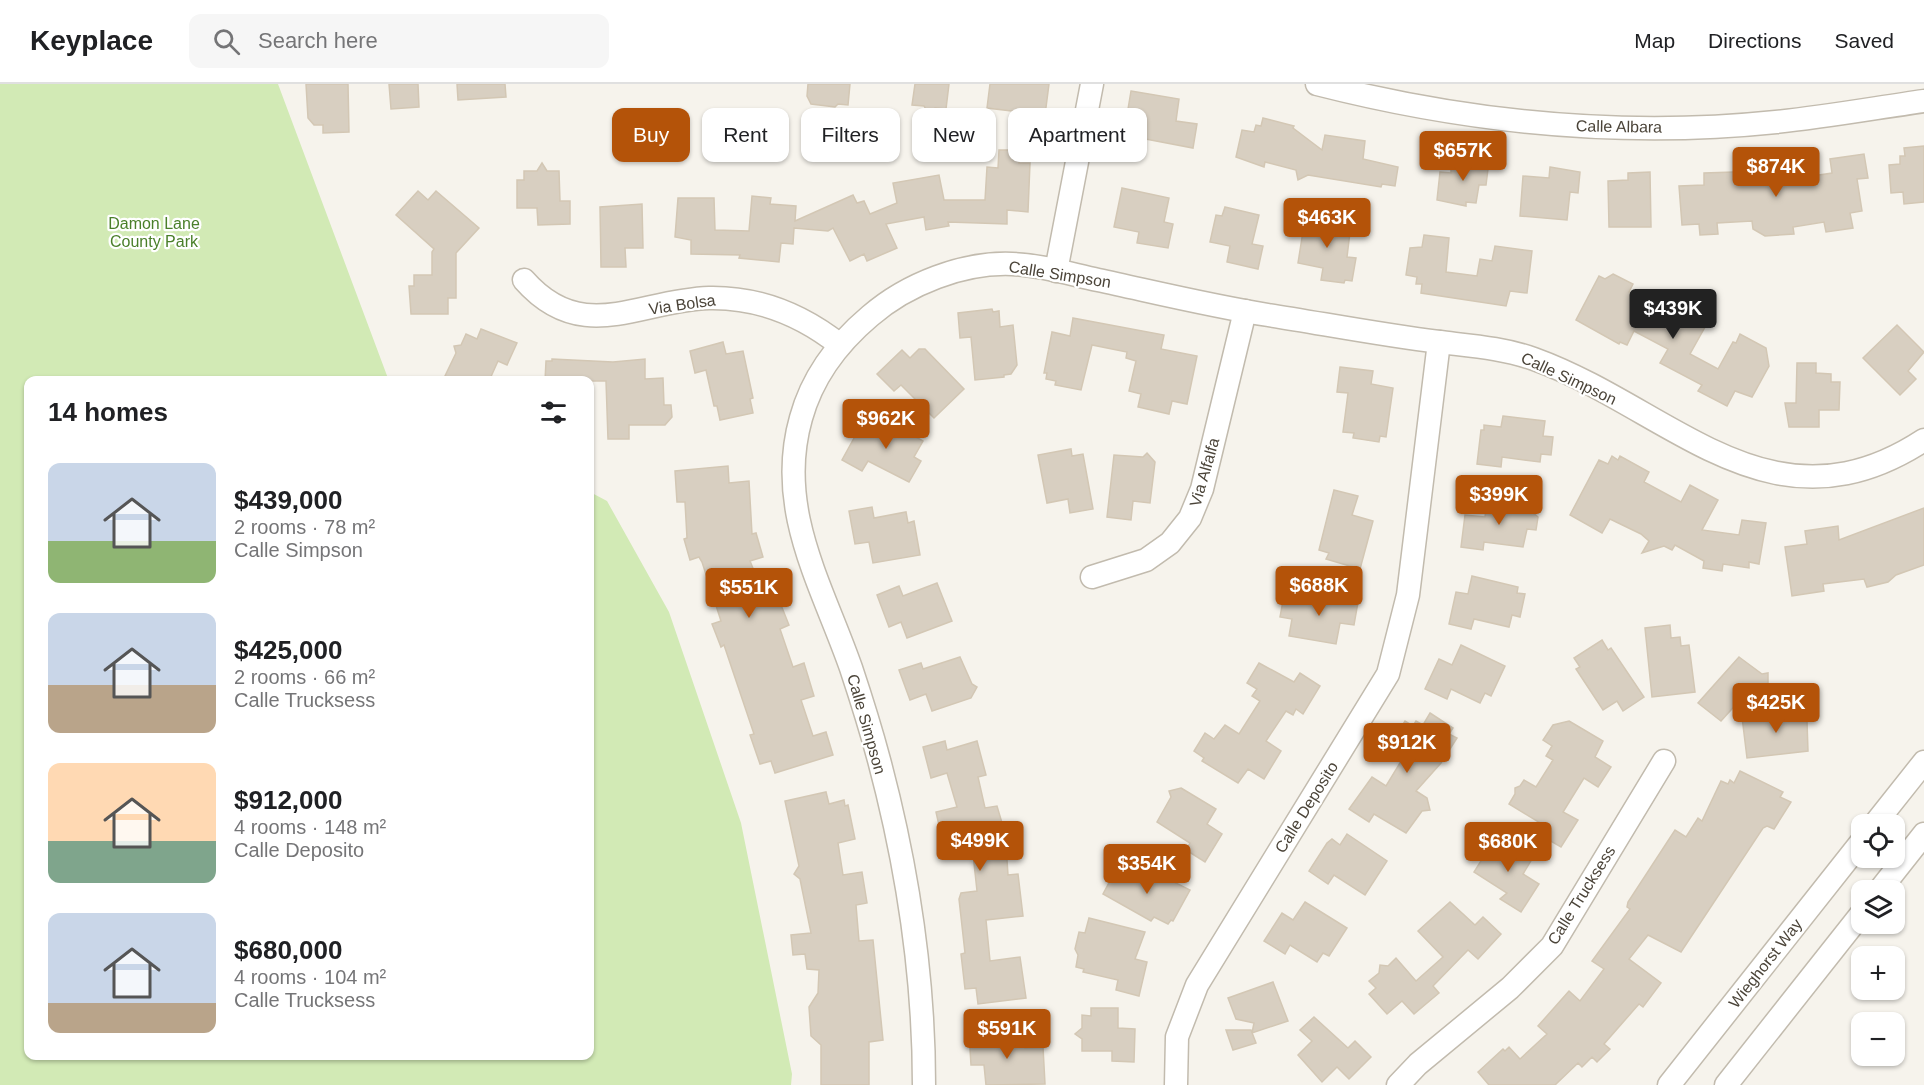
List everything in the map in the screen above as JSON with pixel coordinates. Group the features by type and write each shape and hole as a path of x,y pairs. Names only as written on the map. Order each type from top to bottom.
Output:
{"street":[{"path":"1056,271 1092,84"},
{"name":"Calle Albara","path":"1317,84 1436,111 1568,124 1635,127 1775,123 1924,101"},
{"name":"Calle Simpson","path":"924,1085 924,1044 915,951 905,885 880,761 851,668 801,541 793,497 794,451 804,407 812,386 840,345 876,310 919,285 941,276 964,270 1011,264 1056,271 1245,311 1439,342 1497,348 1536,360 1740,464 1765,472 1807,477 1848,474 1888,461 1924,440"},
{"name":"Via Bolsa","path":"524,280 553,306 581,316 597,317 687,300 728,298 749,301 807,321 840,345"},
{"name":"Via Alfalfa","path":"1092,577 1146,560 1170,543 1190,518 1202,489 1245,311"},
{"name":"Calle Deposito","path":"1176,1085 1177,1036 1197,985 1388,674 1408,595 1439,342"},
{"name":"Calle Trucksess","path":"1398,1085 1418,1064 1510,988 1552,946 1664,761"},
{"path":"1883,814 1924,762"},
{"path":"1888,880 1924,834"},
{"name":"Wieghorst Way","path":"1669,1085 1851,855"},
{"path":"1726,1085 1851,927"}],"green space":[{"name":"Damon Lane County Park","path":"0,84 278,84 387,376 24,376 24,1060 594,1060 594,494 607,501 669,612 741,823 792,1074 791,1085 0,1085"}],"building":[{"path":"306,84 348,84 349,132 323,133 323,125 314,125 308,118"},
{"path":"389,84 418,84 419,107 391,109"},
{"path":"457,84 505,84 506,97 458,100"},
{"path":"808,84 850,84 848,105 838,104 835,107 811,104 807,96"},
{"path":"915,84 949,84 946,108 925,108 912,105"},
{"path":"990,84 1049,84 1046,108 1008,108 1008,111 987,108"},
{"path":"1131,91 1179,99 1176,121 1197,124 1193,148 1147,139 1147,108 1128,108"},
{"path":"1263,118 1294,126 1293,128 1322,150 1325,135 1365,141 1363,159 1398,167 1395,186 1382,184 1381,187 1308,175 1298,180 1296,170 1265,162 1264,167 1236,157 1242,130 1254,132 1256,125 1261,126"},
{"path":"1924,146 1924,202 1904,204 1903,192 1891,193 1889,165 1900,164 1900,156 1905,156 1904,148"},
{"path":"999,150 1008,150 1008,162 1030,163 1028,212 1007,210 1007,224 948,222 949,226 926,230 924,217 886,224 897,248 867,261 864,254 850,261 833,228 828,231 794,228 793,244 781,243 779,262 739,258 740,255 691,254 691,240 675,237 678,198 714,198 715,230 749,231 752,196 771,198 770,204 796,206 795,221 853,195 857,203 864,201 870,214 897,203 893,183 939,175 944,200 985,200 987,167 998,168"},
{"path":"1864,154 1868,178 1857,179 1862,211 1850,213 1853,228 1826,232 1824,222 1793,227 1794,234 1765,236 1753,229 1752,221 1717,223 1718,234 1700,235 1699,224 1682,225 1679,186 1704,185 1704,173 1765,171 1764,167 1798,163 1799,178 1832,173 1830,159"},
{"path":"1459,159 1489,161 1486,185 1479,185 1476,203 1466,202 1466,206 1437,200 1440,172 1451,173 1451,165 1457,166"},
{"path":"542,163 547,171 559,171 560,201 570,201 570,224 538,225 537,208 517,208 517,180 524,180 524,171 537,171"},
{"path":"1550,167 1580,172 1578,193 1570,192 1567,220 1520,216 1523,176 1549,178"},
{"path":"1650,172 1651,227 1609,227 1608,181 1628,180 1628,173"},
{"path":"1122,188 1169,198 1164,222 1173,224 1168,248 1137,243 1139,232 1114,227"},
{"path":"418,191 428,200 436,191 479,228 456,253 456,298 448,298 448,314 411,314 409,286 414,286 414,275 432,275 434,249 396,215"},
{"path":"642,204 643,248 625,248 626,267 601,267 600,207"},
{"path":"1225,207 1259,215 1252,244 1263,246 1258,269 1227,262 1230,246 1210,242 1216,215 1222,216"},
{"path":"1313,215 1340,218 1339,230 1350,232 1347,257 1356,258 1352,281 1345,280 1344,283 1321,280 1323,268 1298,263 1304,225 1311,226"},
{"path":"1424,235 1449,238 1446,272 1477,276 1480,259 1492,261 1495,246 1532,251 1527,293 1510,291 1506,306 1421,293 1422,284 1416,284 1417,277 1406,275 1410,248 1422,247"},
{"path":"1613,274 1633,284 1629,292 1642,298 1640,302 1670,317 1673,311 1683,316 1692,315 1694,321 1705,327 1690,354 1718,369 1740,334 1766,348 1769,366 1752,397 1735,391 1727,406 1698,391 1702,385 1660,363 1668,349 1634,331 1627,345 1620,342 1619,344 1576,320 1599,276 1605,279"},
{"path":"992,309 993,312 999,311 1000,327 1013,325 1017,365 1011,374 1004,375 1004,377 975,380 971,337 960,338 958,313"},
{"path":"1073,318 1164,335 1161,349 1197,356 1187,404 1172,401 1169,414 1138,407 1141,394 1129,391 1136,361 1126,358 1127,352 1092,345 1081,390 1055,385 1056,381 1046,379 1047,373 1044,373 1052,332 1070,336"},
{"path":"1897,325 1924,352 1908,371 1916,379 1900,395 1863,358"},
{"path":"481,329 517,343 507,365 498,361 491,376 445,376 456,353 454,346 461,345 466,334 477,339"},
{"path":"723,342 726,354 743,351 753,398 750,399 753,413 720,420 717,406 714,406 706,370 695,373 690,351"},
{"path":"919,349 925,349 964,389 934,418 901,385 894,391 877,374 902,350 910,358"},
{"path":"552,359 613,362 645,359 645,379 663,378 664,405 671,405 672,417 665,425 629,425 629,439 608,439 606,381 594,381 594,376 545,376 546,361 552,361"},
{"path":"1797,363 1816,363 1816,373 1831,374 1831,382 1840,382 1839,410 1819,410 1819,427 1789,427 1785,403 1796,403"},
{"path":"1340,367 1373,371 1371,384 1393,388 1386,437 1380,436 1379,442 1353,438 1354,433 1343,432 1348,393 1337,392"},
{"path":"1503,416 1545,421 1543,436 1553,437 1551,455 1541,454 1540,462 1502,457 1501,467 1477,464 1481,430 1484,430 1484,425 1501,427"},
{"path":"879,420 886,420 923,441 914,457 921,461 909,482 868,461 862,471 842,460 859,429 870,436"},
{"path":"1071,449 1072,456 1083,454 1093,509 1070,513 1068,499 1047,503 1038,455"},
{"path":"1147,453 1155,462 1150,503 1133,501 1131,520 1107,517 1114,455 1143,457"},
{"path":"1612,456 1618,460 1620,456 1649,472 1644,482 1681,502 1690,485 1718,500 1702,530 1739,535 1742,520 1766,523 1759,564 1749,562 1749,568 1723,564 1722,571 1703,568 1704,561 1675,545 1672,550 1664,546 1642,553 1649,541 1641,534 1610,519 1602,533 1570,515 1599,460 1608,464"},
{"path":"728,466 729,483 749,481 752,534 756,533 763,557 750,561 766,600 777,595 789,625 780,629 793,667 804,663 814,696 801,700 813,736 826,732 833,755 775,773 771,761 760,764 750,735 754,734 724,645 721,647 712,624 721,621 702,562 699,557 690,560 684,539 687,538 685,502 677,502 675,471"},
{"path":"1334,490 1358,496 1352,515 1373,521 1360,569 1326,559 1329,553 1319,550"},
{"path":"1487,501 1525,506 1538,517 1536,530 1527,529 1523,547 1484,542 1483,550 1461,547 1465,515 1485,517"},
{"path":"872,507 874,518 906,512 908,523 914,521 920,555 873,563 869,542 855,544 849,511"},
{"path":"1924,508 1924,565 1896,575 1888,582 1867,587 1864,579 1823,584 1824,591 1792,596 1785,547 1807,544 1805,531 1838,526 1839,540"},
{"path":"1472,576 1518,587 1517,593 1525,594 1520,617 1512,615 1509,627 1474,619 1471,629 1449,624 1456,592 1468,594"},
{"path":"937,583 952,621 907,638 901,622 889,627 877,595 899,586 903,596"},
{"path":"1303,593 1358,602 1354,625 1340,623 1336,644 1289,636 1292,619 1280,617 1283,601 1295,603 1295,600 1302,601"},
{"path":"1670,625 1671,638 1680,637 1681,646 1689,645 1695,692 1652,697 1645,628"},
{"path":"1602,640 1608,650 1611,648 1644,697 1623,711 1617,701 1603,710 1576,669 1580,667 1574,658"},
{"path":"1461,645 1505,666 1491,696 1485,693 1480,703 1451,689 1447,699 1425,689 1439,659 1452,665"},
{"path":"960,657 972,684 977,687 971,698 932,711 926,694 910,700 899,670 921,663 923,669"},
{"path":"1739,657 1762,674 1768,673 1768,687 1742,717 1740,700 1721,721 1698,703"},
{"path":"1259,663 1294,682 1300,673 1320,686 1303,714 1296,709 1293,715 1286,711 1266,741 1281,751 1264,779 1248,769 1238,783 1202,761 1204,758 1194,751 1205,733 1214,739 1225,725 1239,734 1260,701 1252,696 1257,689 1247,683"},
{"path":"1800,710 1810,717 1807,721 1808,751 1747,758 1742,717"},
{"path":"1430,713 1453,728 1449,734 1457,738 1441,763 1416,791 1427,798 1430,810 1422,811 1406,833 1374,814 1369,822 1349,809 1372,777 1386,786 1403,758 1388,749 1405,721 1413,726 1416,721 1423,725"},
{"path":"1569,721 1603,741 1595,757 1611,767 1598,787 1584,778 1563,812 1578,820 1561,847 1542,836 1547,827 1509,804 1515,794 1515,788 1520,786 1524,780 1536,787 1553,760 1546,756 1552,746 1543,740 1553,725"},
{"path":"945,741 947,750 977,741 986,775 978,777 985,808 997,806 1005,833 1011,837 1006,845 1008,875 1018,874 1023,916 986,920 990,961 1020,957 1026,998 978,1004 976,988 965,989 961,954 965,953 959,899 961,893 977,891 973,854 966,856 962,839 943,843 936,812 957,807 947,773 931,778 923,747"},
{"path":"1740,771 1783,792 1780,797 1791,802 1774,829 1767,826 1763,828 1681,952 1648,935 1629,959 1661,983 1643,1007 1639,1004 1604,1044 1610,1049 1597,1062 1592,1057 1582,1067 1578,1063 1555,1085 1489,1085 1478,1072 1503,1049 1505,1051 1509,1047 1520,1059 1547,1034 1538,1026 1569,991 1580,1001 1604,969 1592,961 1630,909 1627,907 1628,902 1675,830 1686,837 1698,818 1702,821 1721,781 1728,784 1730,780 1734,783"},
{"path":"1181,788 1216,809 1207,824 1222,834 1205,862 1186,850 1190,843 1157,822 1171,797 1169,791"},
{"path":"826,792 829,804 844,800 845,806 848,805 855,839 838,843 843,875 862,872 867,903 856,905 859,941 873,940 883,1040 869,1042 869,1085 821,1085 821,1045 811,1036 809,1007 818,993 819,970 807,969 805,954 793,955 791,935 811,933 800,879 794,874 799,866 785,801"},
{"path":"1347,834 1387,861 1365,895 1334,875 1328,884 1309,871 1327,843 1332,839 1340,845"},
{"path":"1496,837 1532,859 1523,874 1539,884 1521,912 1500,899 1507,893 1474,872"},
{"path":"1118,866 1149,879 1152,873 1167,882 1168,879 1190,890 1173,921 1171,920 1168,924 1154,917 1151,921 1103,894"},
{"path":"1305,902 1347,928 1329,956 1323,953 1317,962 1290,945 1285,954 1264,941 1282,913 1293,920"},
{"path":"1450,902 1475,925 1483,917 1501,934 1478,959 1468,950 1433,986 1439,993 1414,1014 1402,1001 1387,1014 1369,994 1376,988 1369,981 1379,973 1380,965 1388,966 1396,958 1416,981 1443,957 1418,931"},
{"path":"1089,918 1145,932 1135,959 1147,962 1139,996 1116,990 1118,980 1083,972 1084,969 1076,967 1078,955 1075,949 1079,932 1085,933"},
{"path":"1273,982 1288,1021 1252,1033 1254,1023 1236,1019 1228,998"},
{"path":"1091,1008 1118,1008 1118,1028 1135,1029 1134,1062 1112,1061 1112,1051 1082,1051 1082,1039 1075,1034 1082,1028 1082,1015 1091,1016"},
{"path":"1314,1017 1348,1048 1355,1041 1371,1057 1349,1079 1337,1067 1322,1082 1298,1055 1312,1041 1300,1030"},
{"path":"1226,1030 1251,1030 1256,1043 1233,1050"},
{"path":"993,1031 993,1041 1025,1039 1025,1048 1043,1047 1045,1084 986,1085 984,1065 971,1065 969,1032"}]}
